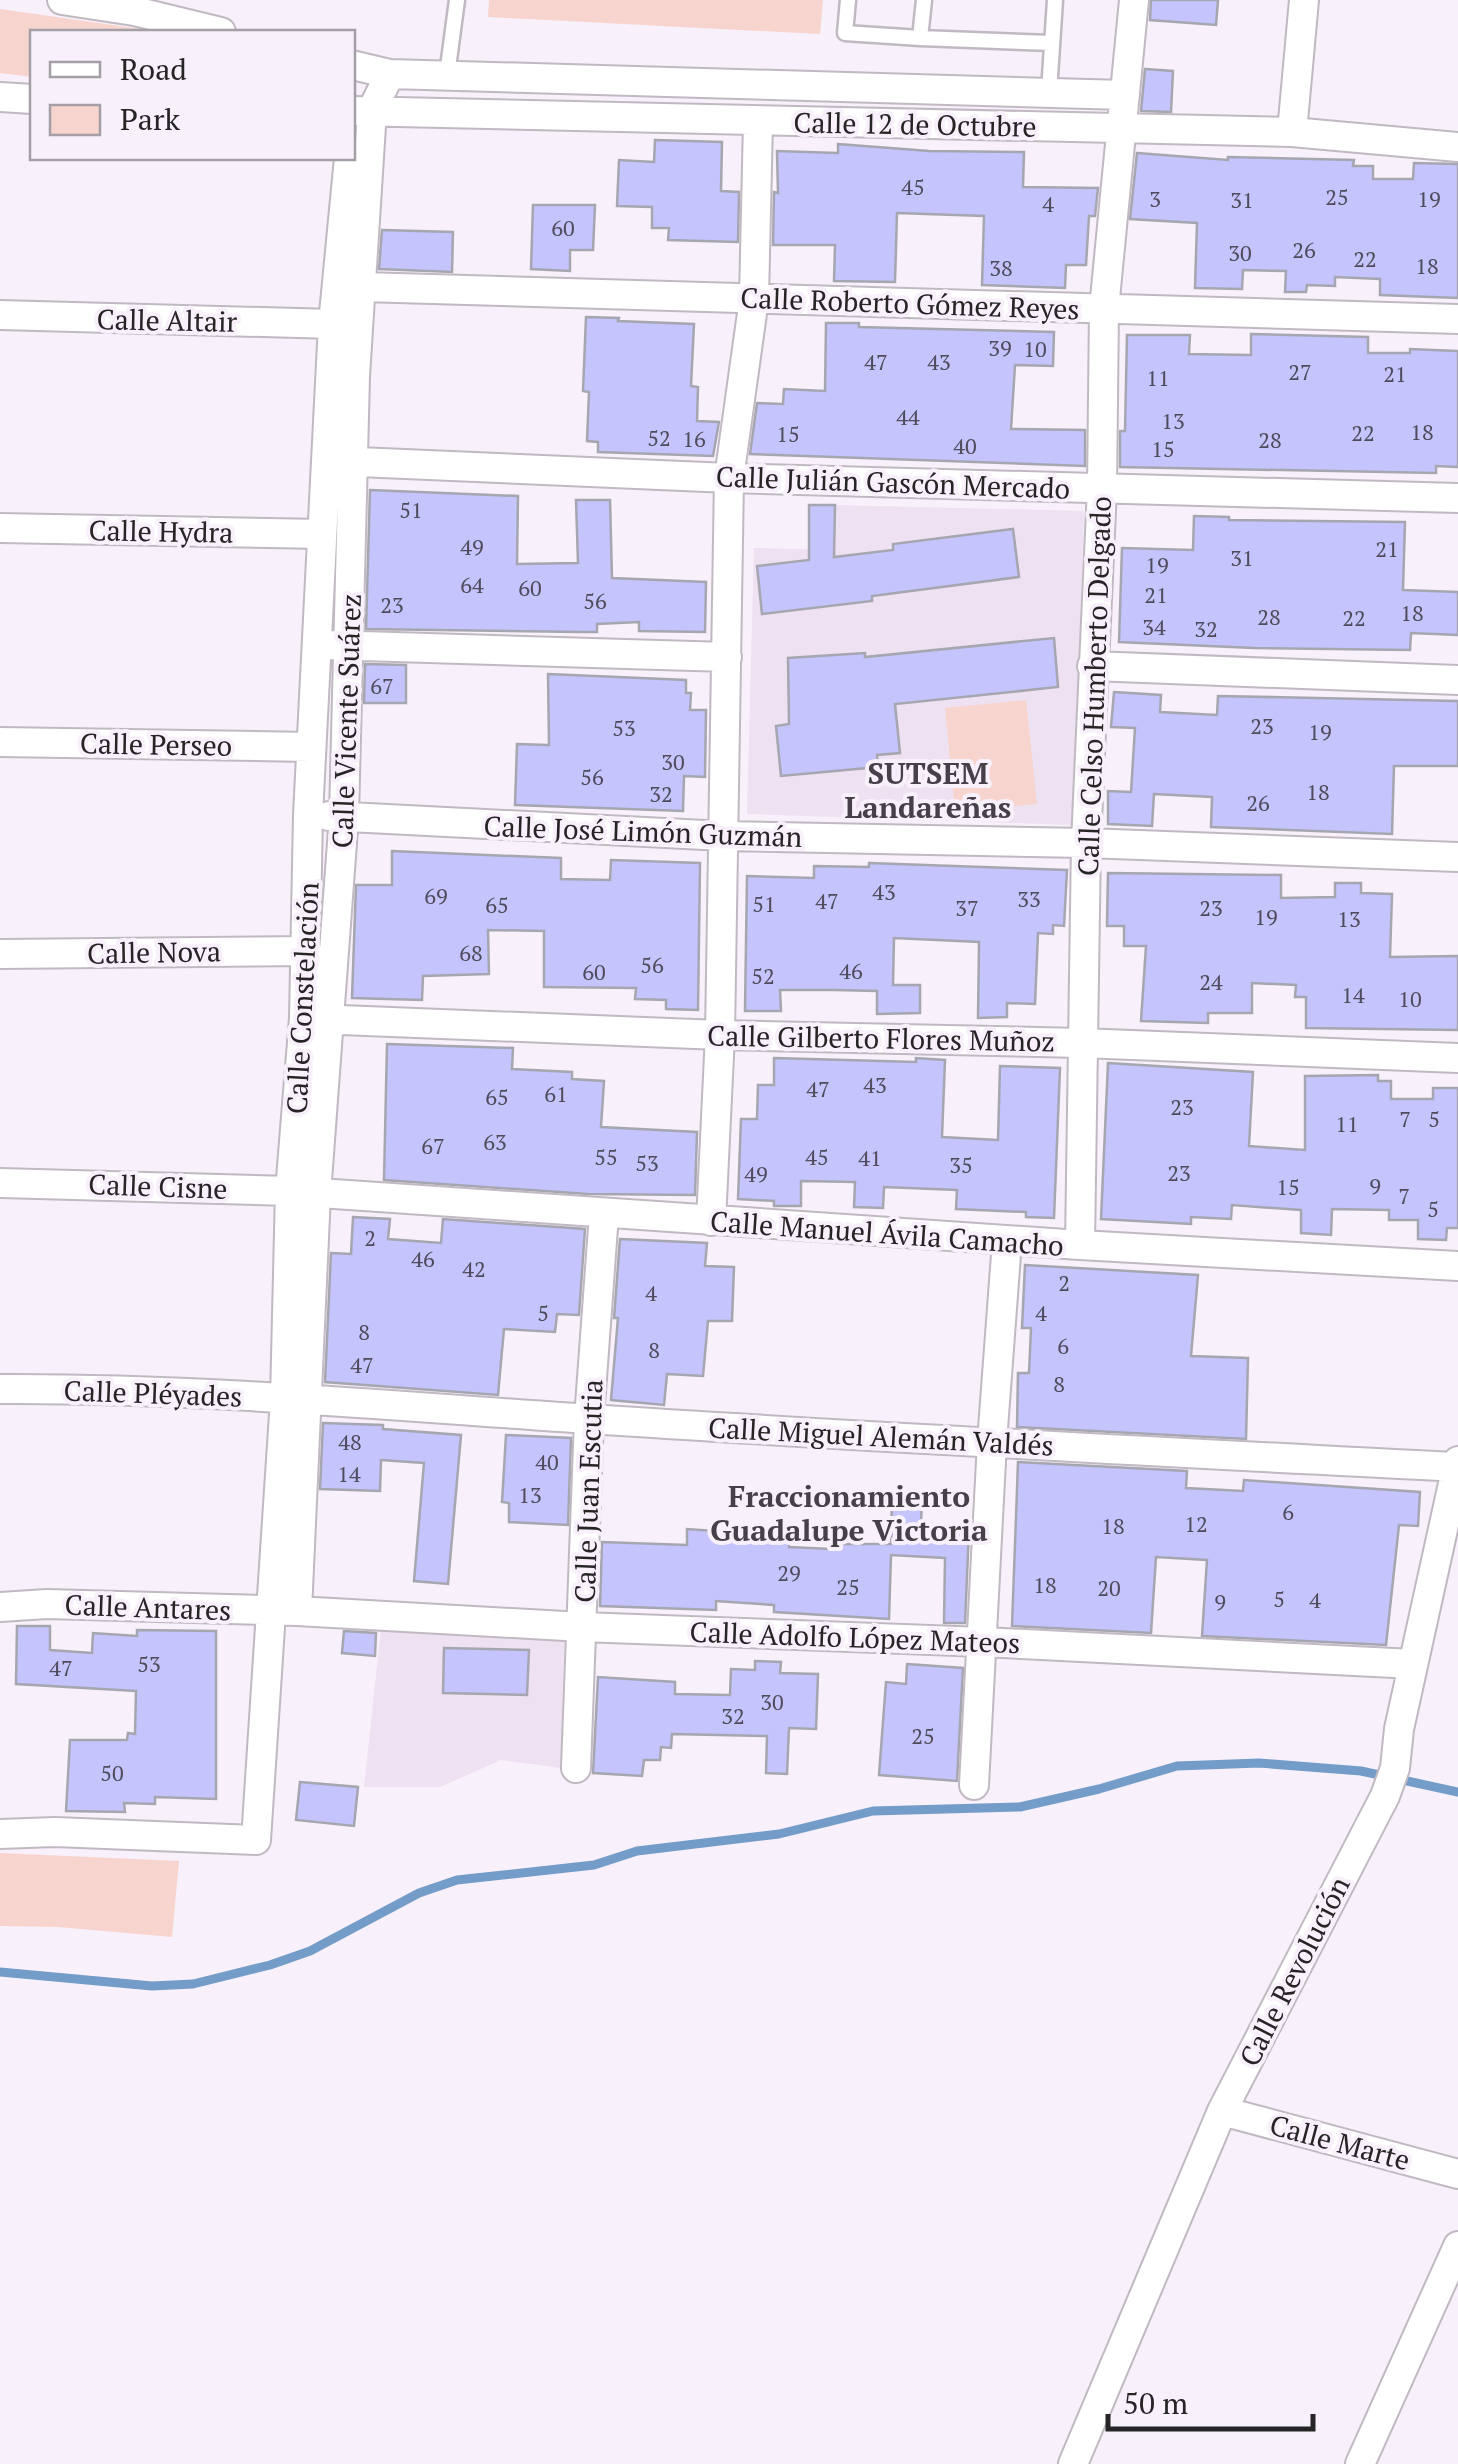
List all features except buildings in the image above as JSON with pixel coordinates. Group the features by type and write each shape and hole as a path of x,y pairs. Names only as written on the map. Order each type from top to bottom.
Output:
{"street":[{"path":"62,0 135,6 214,30"},
{"name":"Calle Celso Humberto Delgado","path":"1080,1245 1086,843 1102,488 1104,308 1134,0"},
{"path":"1292,132 1304,0"},
{"name":"Calle 12 de Octubre","path":"355,66 390,74 1125,95"},
{"name":"Calle Vicente Suárez","path":"318,1019 344,816 348,646 341,461 343,376 362,287 352,258 358,112 390,74"},
{"path":"0,98 30,99"},
{"name":"Calle 12 de Octubre","path":"358,112 1292,132 1458,147"},
{"path":"712,1222 720,1036 729,478 754,299 758,121"},
{"path":"343,376 334,324 352,258 349,160"},
{"name":"Calle Roberto Gómez Reyes","path":"362,287 1458,320"},
{"name":"Calle Altair","path":"0,315 334,324"},
{"name":"Calle Julián Gascón Mercado","path":"341,461 729,478 1458,498"},
{"name":"Calle Constelación","path":"0,1834 55,1832 256,1840 285,1611 304,1192 318,1019 307,951 308,814 316,644 322,534 341,461"},
{"name":"Calle Hydra","path":"0,528 322,534"},
{"path":"316,644 728,657"},
{"path":"1092,666 1458,680"},
{"name":"Calle Perseo","path":"0,742 311,747"},
{"name":"Calle José Limón Guzmán","path":"308,814 724,836 1086,843 1458,857"},
{"name":"Calle Nova","path":"0,954 307,951"},
{"name":"Calle Gilberto Flores Muñoz","path":"318,1019 720,1036 1082,1042 1458,1058"},
{"name":"Calle Cisne","path":"0,1183 304,1192"},
{"name":"Calle Manuel Ávila Camacho","path":"304,1192 712,1222 1458,1266"},
{"name":"Calle Juan Escutia","path":"576,1768 589,1419 604,1214"},
{"path":"974,1785 1007,1240"},
{"name":"Calle Pléyades","path":"0,1389 77,1388 295,1399"},
{"name":"Calle Miguel Alemán Valdés","path":"295,1399 992,1442 1457,1464"},
{"name":"Calle Revolución","path":"1073,2464 1222,2111 1395,1768 1399,1729 1457,1464"},
{"name":"Calle Antares","path":"0,1607 48,1604 285,1611"},
{"name":"Calle Adolfo López Mateos","path":"285,1611 1413,1664"},
{"name":"Calle Marte","path":"1222,2111 1458,2174"},
{"path":"1360,2464 1458,2246"}],"lane":[{"path":"448,75 456,0"},
{"path":"848,0 845,34 1052,43"},
{"path":"920,38 924,0"},
{"path":"1049,92 1055,0"}],"shaded area":[{"path":"835,505 1084,511 1073,825 747,814 754,548 834,550"},
{"path":"381,1629 564,1642 561,1768 501,1760 440,1787 364,1787"}],"green space":[{"path":"489,0 823,0 820,34 488,17"},
{"path":"0,9 145,30 30,30 30,77 0,73"},
{"path":"1026,700 1037,804 955,812 945,708"},
{"path":"0,1853 179,1861 172,1937 0,1926"}],"waterway":[{"path":"0,1972 152,1986 193,1984 310,1951 419,1893 457,1880 594,1865 637,1851 779,1834 873,1811 1020,1807 1177,1766 1259,1763 1361,1771 1458,1792"}],"district":[{"name":"SUTSEM Landareñas","path":"928,790"},
{"name":"Fraccionamiento Guadalupe Victoria","path":"849,1513"}]}
